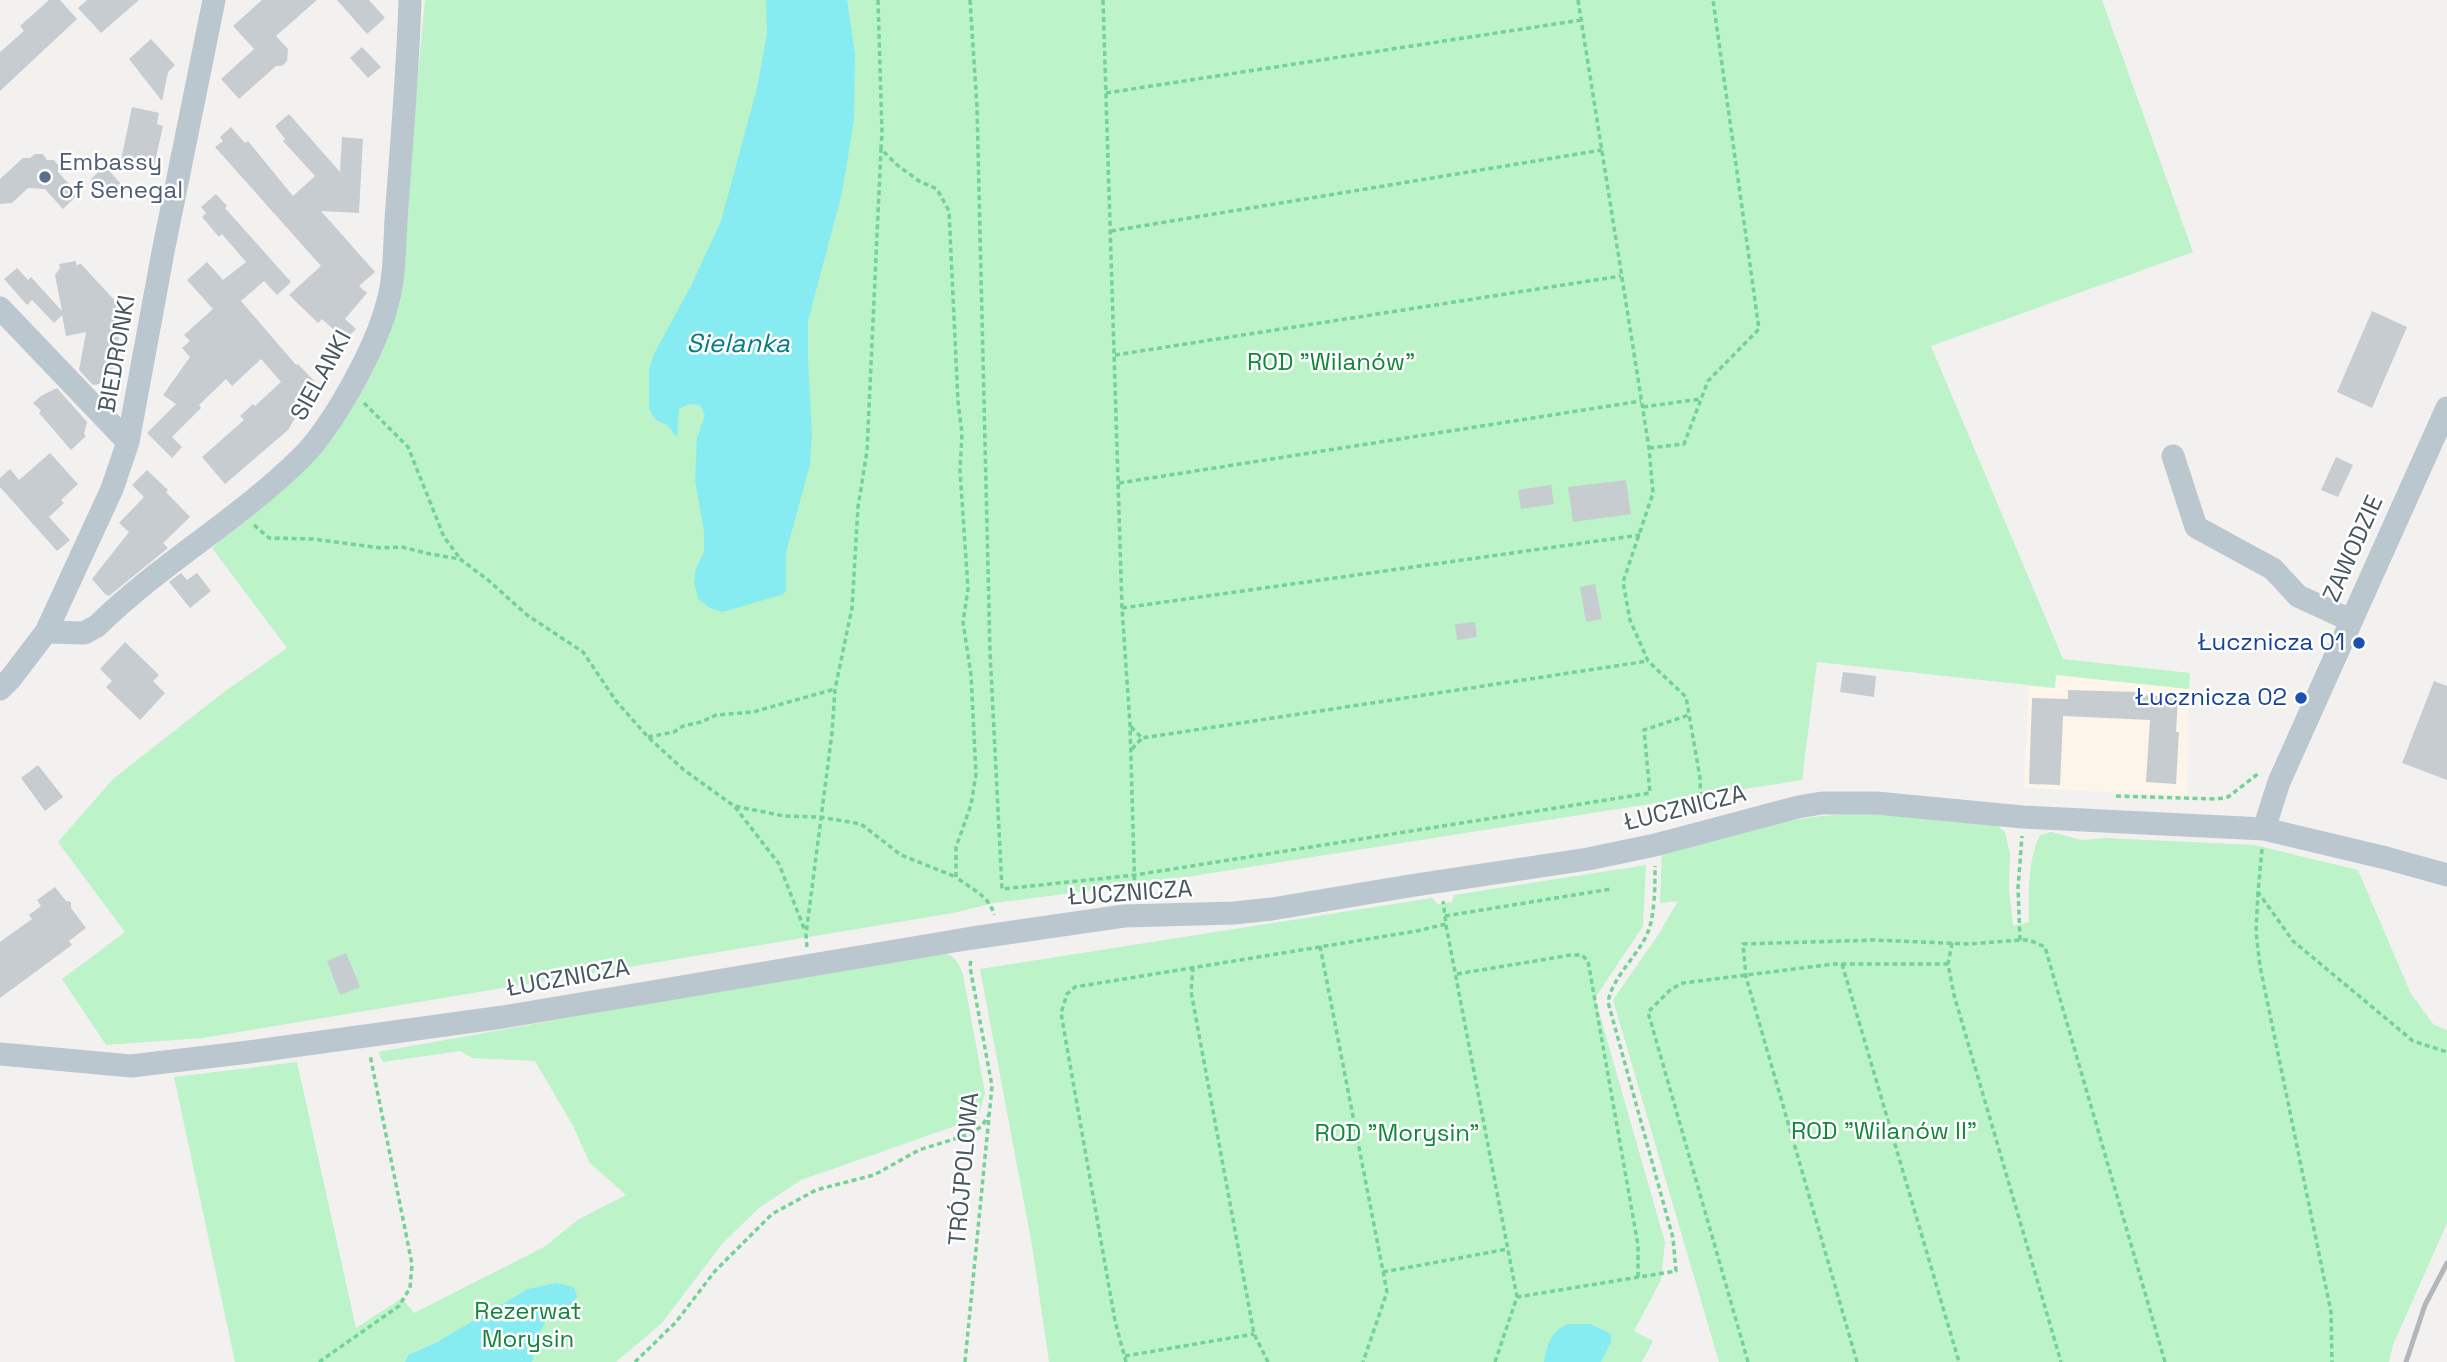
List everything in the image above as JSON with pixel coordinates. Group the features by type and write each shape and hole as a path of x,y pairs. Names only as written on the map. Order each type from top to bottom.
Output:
{"street":[{"name":"BIEDRONKI","path":"0,689 27,659 46,632 112,489 128,442 214,0"},
{"name":"SIELANKI","path":"46,632 84,633 97,626 190,547 240,511 300,460 316,442 347,393 368,353 390,295 408,76 410,0"},
{"path":"0,308 128,442"},
{"name":"ZAWODZIE","path":"2264,829 2274,794 2447,408"},
{"path":"2173,456 2196,527 2273,569 2298,596 2350,620"},
{"name":"ŁUCZNICZA","path":"0,1054 131,1066 367,1036 503,1017 998,934 1124,916 1242,913 1588,859 1822,803 1875,803 2023,817 2264,829 2447,875"}],"path":[{"path":"808,965 806,934 835,689 852,608 858,507 867,451 873,272 881,149 878,0"},
{"path":"970,0 977,107 990,653 1002,889 1135,875 1650,793 1644,730 1689,715"},
{"path":"1103,0 1122,608 1130,725 1135,885"},
{"path":"1578,0 1649,448 1653,494 1623,582 1630,620 1648,661 1686,697 1700,778 1700,796"},
{"path":"1649,448 1684,444 1708,381 1759,329 1713,0"},
{"path":"1106,93 1581,20"},
{"path":"881,149 919,181 937,189 950,211 958,402 962,433 960,470 968,589 964,622 971,675 976,774 971,804 956,847 956,877"},
{"path":"1111,231 1602,150"},
{"path":"1115,355 1622,276"},
{"path":"347,393 362,401 408,447 444,537 460,559 527,615 583,652 616,701 648,737 684,770 734,806 779,864 806,934"},
{"path":"1642,407 1700,400"},
{"path":"1119,483 1641,401"},
{"path":"240,511 269,538 313,539 381,548 402,547 460,559"},
{"path":"1122,608 1640,536"},
{"path":"1130,751 1142,738 1648,661"},
{"path":"648,737 674,732 683,726 716,715 753,712 835,689"},
{"path":"1130,725 1142,738"},
{"path":"2116,796 2217,799 2228,797 2263,770"},
{"path":"734,806 784,816 820,817 861,824 901,856 956,877 981,894 992,907 998,934"},
{"path":"2020,940 2018,888 2023,817"},
{"path":"2264,829 2256,932 2260,966 2332,1312 2332,1362"},
{"path":"1517,1297 1676,1271 1674,1238 1608,1002 1612,989 1650,928 1655,888"},
{"path":"1445,916 1611,889"},
{"path":"2258,892 2293,942 2413,1041 2447,1052"},
{"path":"1444,903 1517,1297 1495,1362"},
{"path":"1126,1362 1115,1321 1060,1013 1067,994 1075,987 1417,931 1446,923"},
{"name":"TRÓJPOLOWA","path":"965,1362 992,1086 970,967 972,938"},
{"path":"1857,1362 1746,977 1743,944 1874,940 1952,943 2029,940 2045,947 2165,1362"},
{"path":"1952,943 1948,964 1957,1008 2060,1362"},
{"path":"1320,946 1387,1292 1363,1362"},
{"path":"1457,974 1571,955 1583,955 1588,961 1638,1245 1638,1278"},
{"path":"1748,1362 1648,1012 1671,989 1684,983 1842,964 1948,964"},
{"path":"1842,964 1959,1362"},
{"path":"1193,967 1191,991 1254,1334 1269,1362"},
{"path":"319,1362 399,1306 410,1288 412,1264 367,1036"},
{"path":"635,1362 676,1322 715,1271 772,1214 816,1191 874,1175 919,1150 970,1134 982,1126 991,1111"},
{"path":"1383,1272 1508,1249"},
{"path":"1125,1356 1254,1334"}],"shaded area":[{"path":"2055,675 2189,689 2187,796 2024,788 2029,686 2055,688"}],"green space":[{"name":"ROD \"Wilanów\"","path":"425,0 2102,0 2193,252 1931,346 2063,659 2190,673 2189,689 2056,675 2055,688 1817,662 1802,780 1135,885 994,903 953,913 203,1038 106,1045 62,979 125,932 58,842 113,779 224,692 287,648 212,548 334,437 367,381 406,204"},
{"name":"ROD \"Wilanów II\"","path":"1861,813 1991,820 2005,832 2010,854 2009,888 2013,926 2029,922 2033,856 2040,835 2051,832 2082,840 2106,838 2254,845 2358,870 2411,994 2434,1025 2447,1030 2447,1223 2393,1345 2389,1362 1719,1362 1613,1000 1678,901 1660,903 1662,850 1755,827 1812,817"},
{"name":"ROD \"Morysin\"","path":"1646,865 1643,926 1595,998 1665,1242 1661,1280 1634,1331 1653,1341 1642,1362 1049,1362 1032,1245 980,969 1432,898 1438,904 1452,902 1454,895"},
{"name":"Rezerwat Morysin","path":"929,953 952,956 958,962 963,975 985,1093 978,1118 801,1180 759,1208 722,1244 662,1323 616,1362 407,1362 441,1340 408,1355 405,1362 235,1362 174,1077 297,1062 356,1328 402,1298 414,1313 544,1247 579,1219 626,1195 590,1163 573,1126 535,1061 472,1058 461,1051 383,1062 378,1052"}],"water":[{"name":"Sielanka","path":"766,0 847,0 855,54 854,120 842,193 808,321 812,434 810,464 786,553 786,590 784,594 723,612 710,608 699,600 694,583 696,568 704,552 704,532 695,480 697,438 705,415 700,405 689,404 679,409 677,437 667,425 656,420 649,409 649,369 721,221 757,88 767,33"},
{"path":"556,1283 574,1287 577,1296 569,1310 549,1315 539,1334 532,1362 405,1362 408,1355 437,1342 528,1289"},
{"path":"1568,1324 1591,1324 1611,1334 1611,1342 1601,1362 1544,1362 1551,1339"}],"building":[{"path":"49,0 60,0 77,19 0,91 0,52 24,31 20,26"},
{"path":"87,0 139,0 101,33 78,8"},
{"path":"262,0 317,0 276,36 288,49 287,61 282,66 276,66 239,99 221,79 254,49 233,26"},
{"path":"337,0 369,0 385,18 367,34"},
{"path":"151,39 175,65 168,72 162,101 129,59"},
{"path":"362,47 381,67 368,78 350,58"},
{"path":"132,107 159,113 157,124 163,126 153,171 120,165"},
{"path":"289,114 340,172 342,137 363,139 359,213 321,211 375,272 359,286 367,293 345,319 356,329 345,340 322,319 318,323 289,295 321,266 215,147 223,141 220,137 231,127 245,143 248,141 293,196 315,176 283,141 285,139 275,126"},
{"path":"35,154 43,154 47,160 54,160 59,166 58,172 78,194 63,209 45,189 28,188 12,203 0,204 0,179 23,158 30,158"},
{"path":"105,166 122,185 109,198 91,179"},
{"path":"216,194 227,206 225,208 291,282 277,295 264,281 241,301 296,365 318,385 303,399 307,403 288,430 225,484 202,457 244,420 240,416 281,382 261,359 232,386 226,379 199,405 201,408 172,437 182,447 172,458 147,433 176,404 163,395 190,357 182,348 190,341 184,335 213,309 187,280 207,262 223,280 246,262 222,234 219,237 202,217 206,213 201,207"},
{"path":"76,261 76,265 81,264 119,305 123,328 112,373 101,384 93,385 79,370 86,332 66,336 62,315 54,323 32,300 27,305 4,279 17,268 28,280 31,277 62,311 55,275 60,268 59,264"},
{"path":"2372,311 2407,327 2372,408 2337,392"},
{"path":"57,388 87,422 84,434 86,436 71,450 33,403"},
{"path":"50,453 78,484 61,500 64,503 49,517 70,540 57,551 0,487 0,478 10,469 19,480"},
{"path":"2336,457 2353,465 2338,497 2321,490"},
{"path":"147,470 190,517 163,543 168,548 109,596 92,579 129,532 119,523 144,497 132,485"},
{"path":"1626,480 1631,514 1573,522 1568,487"},
{"path":"1551,485 1554,504 1521,509 1518,490"},
{"path":"181,573 187,580 197,573 211,591 190,608 169,582"},
{"path":"1595,584 1602,619 1586,622 1580,587"},
{"path":"1475,622 1477,637 1457,640 1455,624"},
{"path":"125,642 159,675 153,681 165,693 140,720 106,687 112,681 100,669"},
{"path":"1843,672 1876,676 1874,697 1840,692"},
{"path":"2434,681 2447,686 2447,780 2402,763"},
{"path":"2068,690 2137,692 2137,695 2178,697 2176,784 2146,782 2150,720 2063,716 2060,785 2029,784 2032,698 2068,699"},
{"path":"38,765 63,797 45,811 21,778"},
{"path":"55,887 66,901 71,902 71,908 86,928 69,941 72,945 0,998 0,942 32,919 29,915 41,906 37,900"},
{"path":"346,953 360,987 340,995 327,961"}],"railway":[{"path":"2406,1362 2425,1305 2447,1263"}],"place":[{"name":"Embassy of Senegal","path":"45,177"},
{"name":"Łucznicza 01","path":"2359,643"},
{"name":"Łucznicza 02","path":"2301,698"}]}
